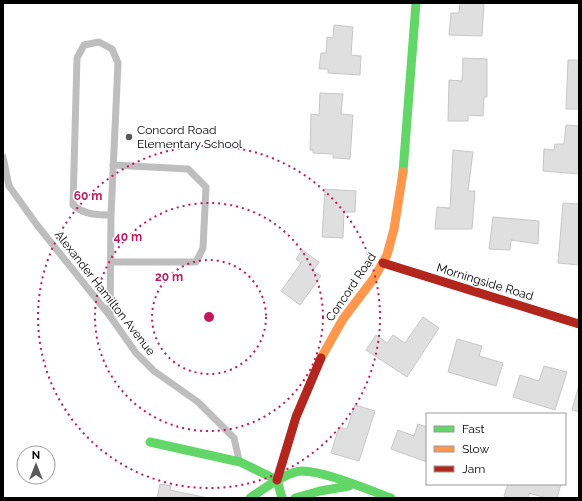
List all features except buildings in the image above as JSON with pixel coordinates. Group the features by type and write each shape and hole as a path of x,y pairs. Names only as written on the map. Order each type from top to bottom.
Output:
{"street":[{"name":"Concord Road","path":"277,480 286,442 302,400 326,347 351,307 383,263 393,238 405,161 416,3"},
{"name":"Morningside Road","path":"383,263 579,324"},
{"path":"150,442 240,462 277,480 282,498"},
{"path":"250,498 277,480 301,471 323,475 352,486 392,498"},
{"path":"295,498 320,491 352,486"}],"lane":[{"path":"110,316 111,215 118,63 112,49 99,42 84,46 77,58 73,205 80,211 94,215 111,215"},
{"name":"Alexander Hamilton Avenue","path":"3,157 10,186 37,225 110,316 136,353 149,366 198,402 234,438 240,462"},
{"path":"111,262 196,262 203,248 206,187 188,169 113,166"}],"traffic: fast":[{"path":"403,172 416,3"},
{"path":"150,442 240,462 277,480 282,498"},
{"path":"250,498 282,477 302,471 334,477 391,498"},
{"path":"295,498 320,491 349,486"}],"traffic: slow":[{"path":"321,358 343,319 374,278 387,255 394,229 403,172"}],"traffic: jam":[{"path":"383,263 579,324"},
{"path":"277,480 296,417 321,358"}],"place":[{"name":"Concord Road Elementary School","path":"129,137"}]}
